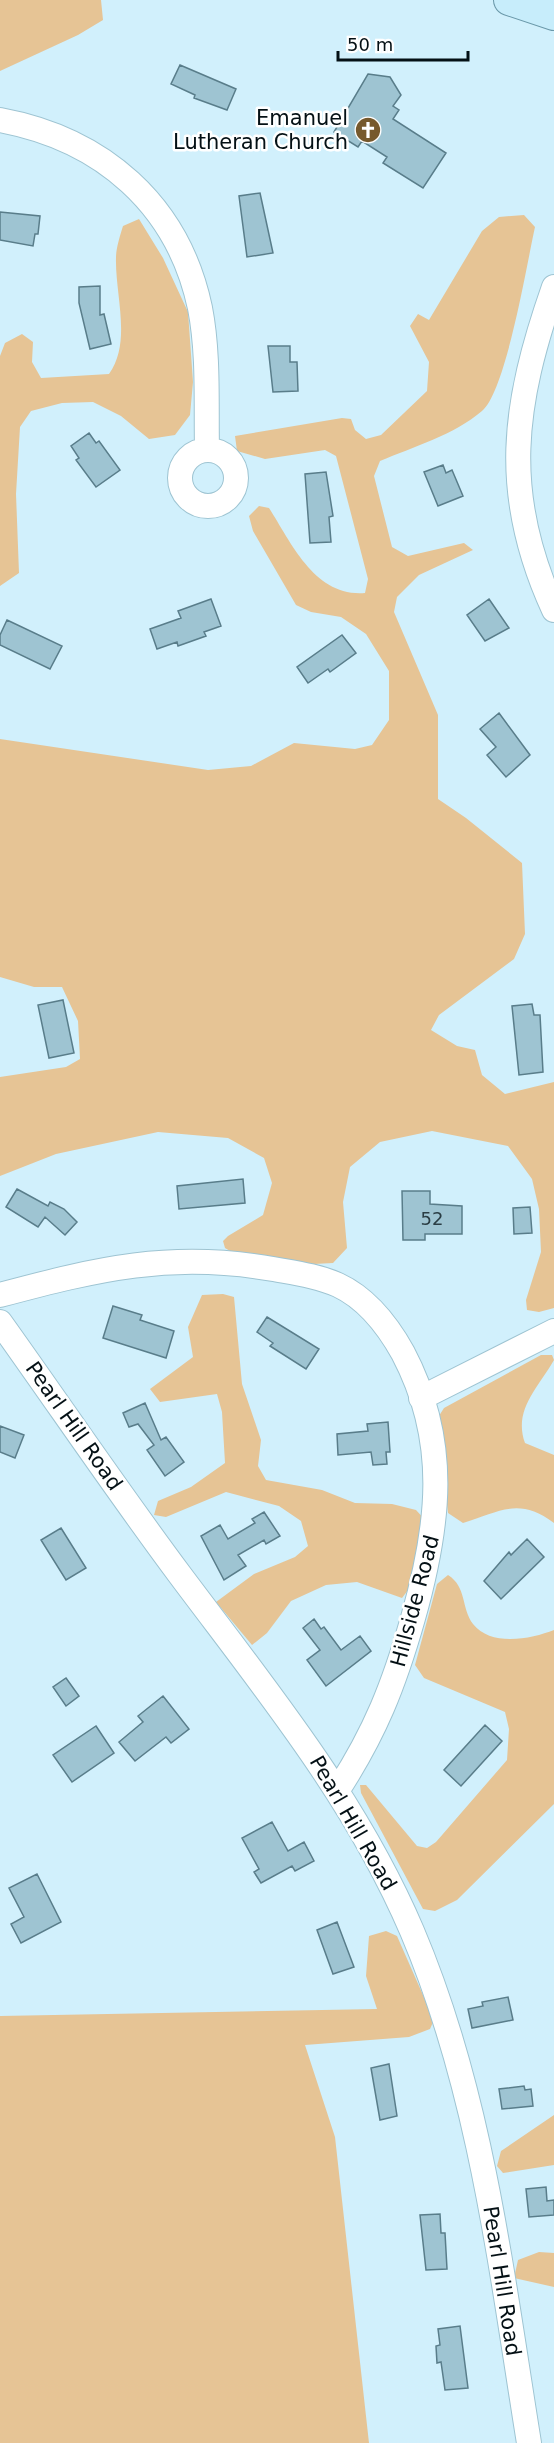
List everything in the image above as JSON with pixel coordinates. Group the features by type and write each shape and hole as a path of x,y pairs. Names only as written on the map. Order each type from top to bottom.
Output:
{"main road":[{"path":"509,0 554,15"}],"street":[{"path":"0,120 52,133 104,160 133,184 167,226 183,258 200,308 204,346 207,450"},
{"path":"554,287 525,378 518,448 518,477 527,532 554,610"},
{"name":"Hillside Road","path":"0,1296 82,1273 179,1260 239,1263 298,1273 340,1286 373,1311 400,1348 421,1398 432,1447 437,1492 429,1563 402,1657 381,1715 337,1791"},
{"name":"Pearl Hill Road","path":"0,1322 173,1566 295,1725 377,1857 412,1932 456,2052 492,2216 529,2443"},
{"path":"421,1398 554,1331"}],"shaded area":[{"path":"0,0 101,0 103,20 78,35 0,71"},
{"path":"524,215 535,227 515,325 491,399 482,411 459,427 380,461 374,476 392,547 408,556 464,543 473,550 419,575 397,597 394,612 438,715 438,799 466,818 522,863 525,934 514,959 439,1015 431,1030 457,1046 475,1050 482,1075 505,1094 554,1082 554,1308 539,1312 527,1310 526,1300 541,1252 539,1209 532,1179 508,1146 432,1131 380,1142 350,1167 343,1202 347,1248 333,1263 314,1264 235,1254 225,1248 223,1241 228,1236 263,1215 272,1183 264,1158 228,1138 158,1132 56,1154 0,1176 0,1077 66,1067 80,1059 78,1021 62,987 34,987 0,977 0,739 208,770 251,766 294,743 355,749 372,745 389,720 389,671 366,634 341,617 311,612 296,605 253,531 249,516 259,506 269,508 296,552 319,577 347,592 365,593 368,579 336,456 325,450 265,459 237,451 235,436 342,418 351,419 355,430 366,439 381,435 427,391 429,362 410,326 418,314 429,320 482,231 499,217"},
{"path":"139,219 163,258 188,312 193,382 190,415 175,435 149,439 121,416 93,402 62,403 31,411 20,427 16,494 19,573 0,586 0,356 5,343 22,334 33,342 32,362 41,378 109,374 120,348 121,333 116,272 117,246 123,226"},
{"path":"223,1294 234,1297 242,1384 261,1440 258,1466 266,1480 322,1490 355,1503 392,1504 416,1510 428,1523 412,1585 402,1598 357,1582 326,1585 291,1601 267,1633 252,1645 216,1602 254,1574 295,1557 308,1546 301,1521 279,1506 226,1492 166,1517 154,1515 158,1501 191,1487 225,1463 222,1412 217,1394 160,1402 150,1389 193,1357 188,1327 202,1295"},
{"path":"541,1355 552,1355 554,1360 529,1400 522,1420 522,1431 525,1443 554,1455 554,1523 542,1515 520,1508 499,1511 463,1523 448,1513 437,1419 444,1408"},
{"path":"448,1575 458,1585 473,1624 490,1636 523,1638 554,1630 554,1804 457,1900 435,1911 423,1909 361,1793 360,1785 366,1785 417,1846 427,1848 436,1842 507,1760 509,1729 505,1712 424,1678 415,1665 437,1584"},
{"path":"386,1931 397,1936 434,2020 430,2029 409,2037 305,2045 335,2137 369,2443 0,2443 0,2016 377,2009 366,1976 369,1936"},
{"path":"554,2115 554,2165 503,2173 497,2166 501,2151"},
{"path":"539,2252 554,2253 554,2287 514,2278 518,2260"}],"building":[{"path":"180,65 236,89 227,110 194,98 195,95 171,84"},
{"name":"Emanuel Lutheran Church","path":"368,74 390,77 401,95 393,106 399,110 393,119 446,153 423,188 383,163 387,157 362,141 358,147 334,132"},
{"path":"260,193 273,253 247,257 239,196"},
{"path":"0,212 40,216 38,234 35,234 33,246 0,240"},
{"path":"100,286 100,315 104,314 111,344 90,349 79,303 79,287"},
{"path":"268,346 290,346 290,362 297,362 298,391 273,392"},
{"path":"89,433 96,443 99,441 120,470 96,487 76,460 79,458 71,446"},
{"path":"443,465 446,473 452,470 463,496 438,506 424,472"},
{"path":"326,472 333,516 329,517 331,542 310,543 305,474"},
{"path":"211,599 221,626 204,632 206,636 178,646 177,642 157,649 150,629 181,618 178,611"},
{"path":"489,599 509,628 485,641 467,615"},
{"path":"7,620 62,646 50,669 0,645 0,635"},
{"path":"342,635 356,653 330,672 328,669 308,683 297,667"},
{"path":"499,713 530,755 506,777 487,755 496,747 480,729"},
{"path":"63,1000 74,1053 49,1058 38,1005"},
{"path":"532,1004 534,1015 540,1015 543,1072 519,1075 512,1006"},
{"path":"243,1179 245,1203 179,1209 177,1186"},
{"path":"17,1189 48,1206 50,1202 64,1209 77,1222 65,1235 45,1217 38,1227 6,1207"},
{"path":"402,1191 430,1191 430,1204 462,1206 462,1234 425,1234 425,1240 403,1240"},
{"path":"530,1207 532,1233 514,1234 513,1208"},
{"path":"113,1306 142,1315 140,1320 174,1331 166,1358 103,1338"},
{"path":"267,1317 319,1349 306,1369 270,1346 273,1343 257,1332"},
{"path":"145,1403 161,1440 166,1437 184,1462 165,1476 147,1450 154,1445 138,1424 129,1427 123,1413"},
{"path":"388,1422 390,1452 386,1452 387,1464 373,1465 371,1452 338,1455 337,1434 368,1431 367,1424"},
{"path":"0,1426 24,1435 15,1458 0,1452"},
{"path":"264,1512 280,1536 266,1544 264,1540 238,1555 246,1566 224,1580 201,1536 220,1525 228,1539 255,1523 252,1519"},
{"path":"61,1528 86,1568 66,1580 41,1540"},
{"path":"527,1539 544,1557 501,1599 484,1581 509,1552 511,1555"},
{"path":"314,1619 321,1629 324,1627 341,1650 360,1636 371,1651 326,1686 307,1660 320,1650 303,1628"},
{"path":"66,1678 79,1696 66,1706 53,1687"},
{"path":"163,1696 189,1729 171,1743 166,1737 135,1761 119,1742 143,1722 138,1716"},
{"path":"485,1725 502,1741 461,1786 444,1770"},
{"path":"96,1726 114,1753 72,1782 53,1755"},
{"path":"272,1822 288,1851 304,1842 314,1861 295,1871 292,1866 261,1883 254,1872 259,1869 242,1838"},
{"path":"37,1874 61,1922 21,1943 11,1924 24,1917 9,1888"},
{"path":"337,1922 354,1967 333,1974 317,1930"},
{"path":"508,1997 513,2020 472,2028 468,2009 483,2006 482,2002"},
{"path":"389,2064 397,2116 380,2120 371,2068"},
{"path":"524,2086 525,2090 531,2089 533,2106 502,2109 499,2089"},
{"path":"546,2187 547,2201 554,2200 554,2215 529,2217 526,2189"},
{"path":"440,2214 441,2233 445,2233 447,2269 426,2270 420,2215"},
{"path":"460,2326 468,2388 445,2390 441,2362 437,2363 436,2346 440,2345 438,2329"}],"place":[{"name":"Emanuel Lutheran Church","path":"368,130"}]}
